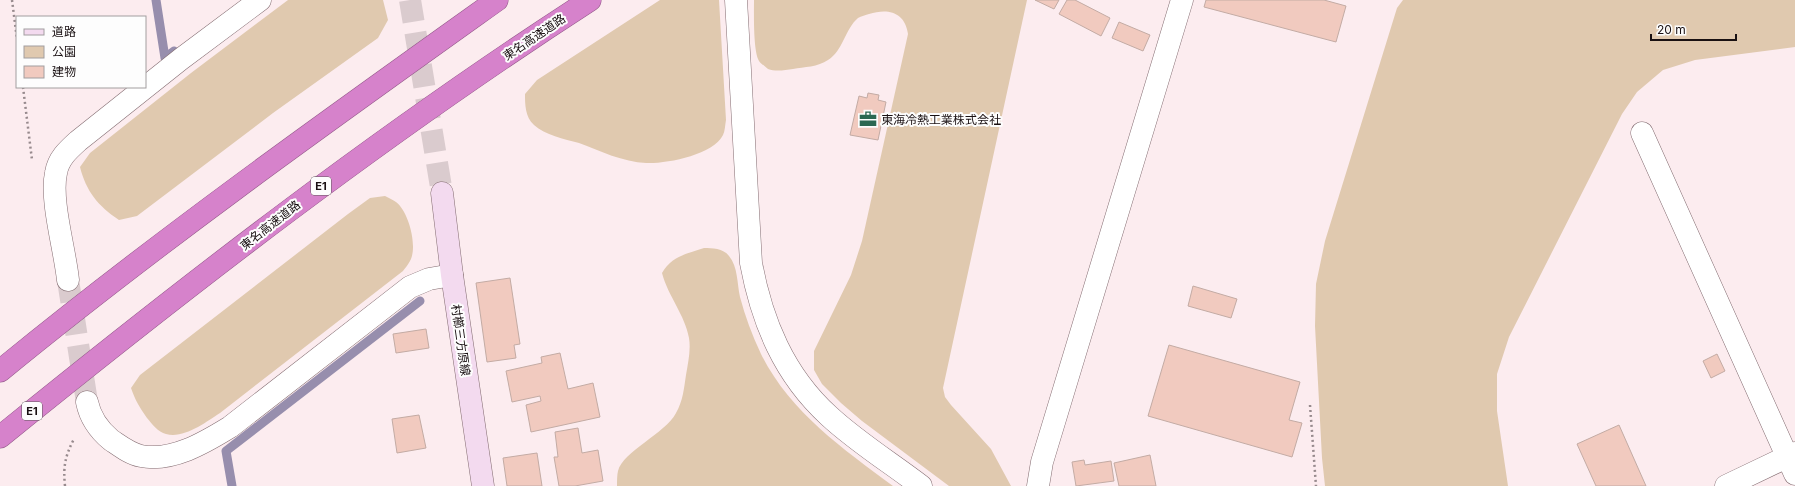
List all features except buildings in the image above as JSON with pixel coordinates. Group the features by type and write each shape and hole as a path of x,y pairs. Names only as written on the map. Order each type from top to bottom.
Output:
{"highway":[{"path":"0,371 54,327 296,144 497,0"},
{"name":"東名高速道路","path":"0,437 63,386 325,183 528,40 590,0"}],"main road":[{"name":"村櫛三方原線","path":"442,193 452,275 483,486"}],"street":[{"path":"146,87 260,0"},
{"path":"736,0 751,264 756,292 765,320 776,346 791,372 809,395 829,416 921,486"},
{"path":"1038,486 1042,462 1182,0"},
{"path":"68,280 54,192 56,172 64,154 78,140 145,88"},
{"path":"1642,134 1792,461 1726,486"},
{"path":"87,402 89,412 96,423 104,433 123,449 140,456 162,457 186,450 209,440 230,427 410,287 429,279 452,275"}],"path":[{"path":"12,0 16,31"},
{"path":"1310,405 1316,486"},
{"path":"65,486 64,465 66,454 75,437 96,423"}],"green space":[{"path":"288,0 383,0 388,20 378,38 273,113 137,216 119,220 112,215 89,191 83,176 80,167 90,153 191,73"},
{"path":"660,0 719,0 726,120 724,133 718,142 700,153 688,157 665,162 646,163 629,161 612,156 579,143 549,134 531,122 525,106 525,94 537,80"},
{"path":"754,0 1027,0 943,388 945,397 951,405 991,449 1011,486 949,486 862,421 841,403 822,384 814,370 814,351 851,275 862,241 908,34 903,21 899,16 889,12 876,12 858,18 850,28 841,46 828,60 811,66 774,70 768,69 759,61 757,56 754,32"},
{"path":"1403,0 1795,0 1795,47 1695,60 1663,70 1637,92 1622,114 1509,337 1497,374 1497,411 1508,486 1325,486 1322,458 1315,326 1316,284 1325,241 1397,8"},
{"path":"385,196 396,202 401,207 405,213 411,230 413,239 412,255 403,271 208,421 187,432 173,435 160,432 155,428 140,407 131,388 140,375 348,214 370,198"},
{"path":"704,248 714,248 724,251 732,260 736,270 740,297 749,326 761,354 773,375 787,394 819,428 836,443 893,486 617,486 618,471 621,464 636,449 671,421 680,404 684,390 689,356 689,338 684,321 668,290 662,273 670,263 680,256"}],"waterway":[{"path":"156,0 165,58 174,51"},
{"path":"232,486 226,451 420,301"}],"tunnel":[{"path":"410,0 442,193"},
{"path":"68,280 87,402"}],"place":[{"name":"東海冷熱工業株式会社","path":"868,119"}]}
